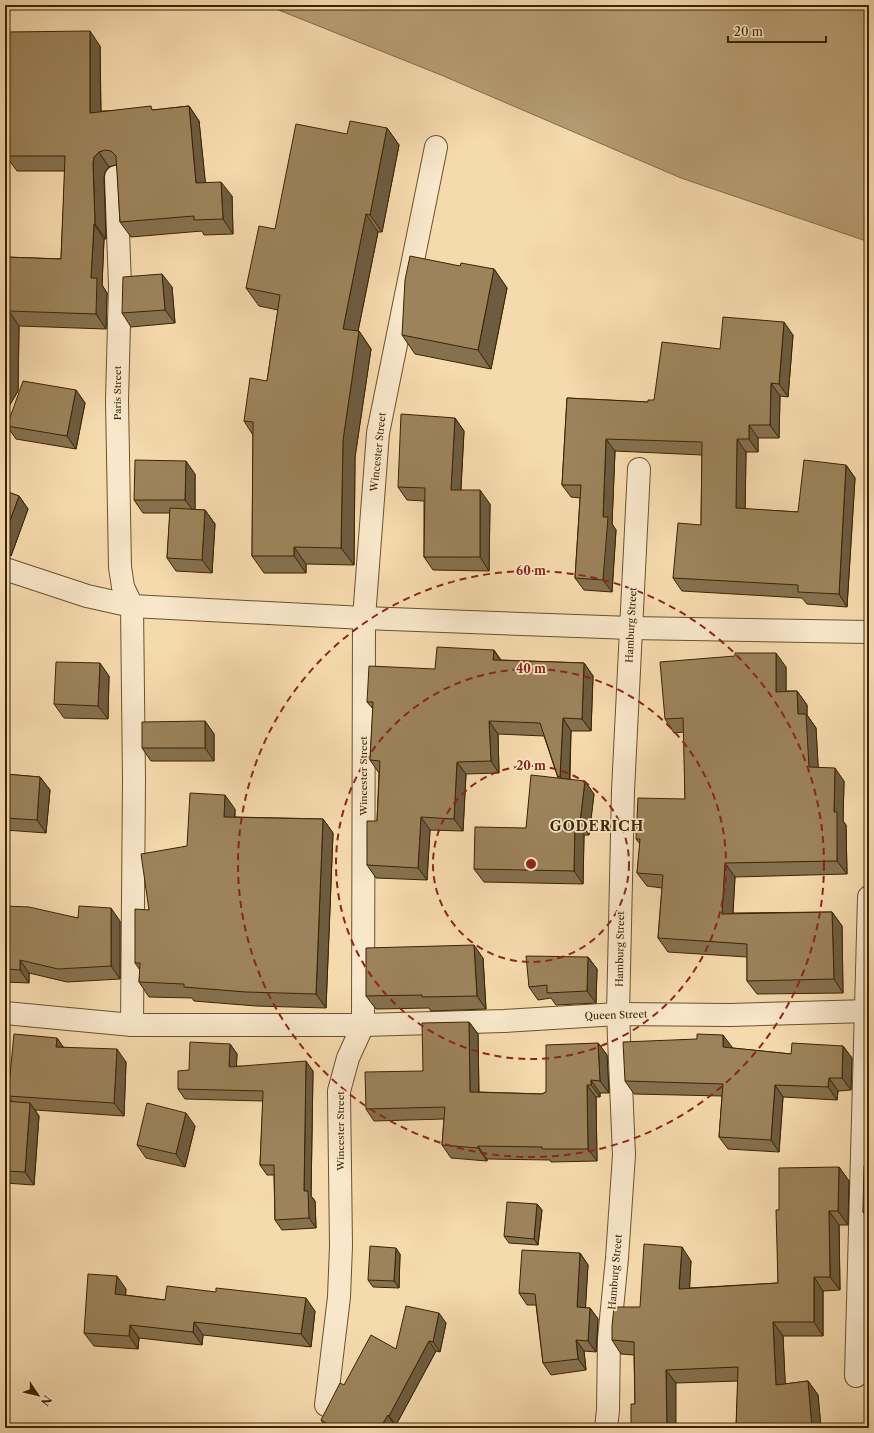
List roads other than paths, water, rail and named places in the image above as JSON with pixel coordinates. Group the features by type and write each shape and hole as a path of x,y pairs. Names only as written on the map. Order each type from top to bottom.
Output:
{"street":[{"name":"Wincester Street","path":"326,1405 339,1297 341,1246 339,1091 348,1058 363,1025 364,618 378,433 436,147"},
{"name":"Paris Street","path":"116,177 120,286 117,400 120,567 123,587 132,606"},
{"name":"Hamburg Street","path":"606,1428 608,1410 608,1339 617,1258 624,1155 618,1014 623,790 639,469"},
{"path":"5,569 86,596 132,606 364,618 631,628 869,632"},
{"path":"132,606 134,780 132,1025"},
{"path":"856,1376 868,1011 869,897"},
{"name":"Queen Street","path":"5,1013 132,1025 363,1025 504,1021 618,1014 730,1015 868,1011"}],"district":[{"name":"GODERICH","path":"597,826"}]}
